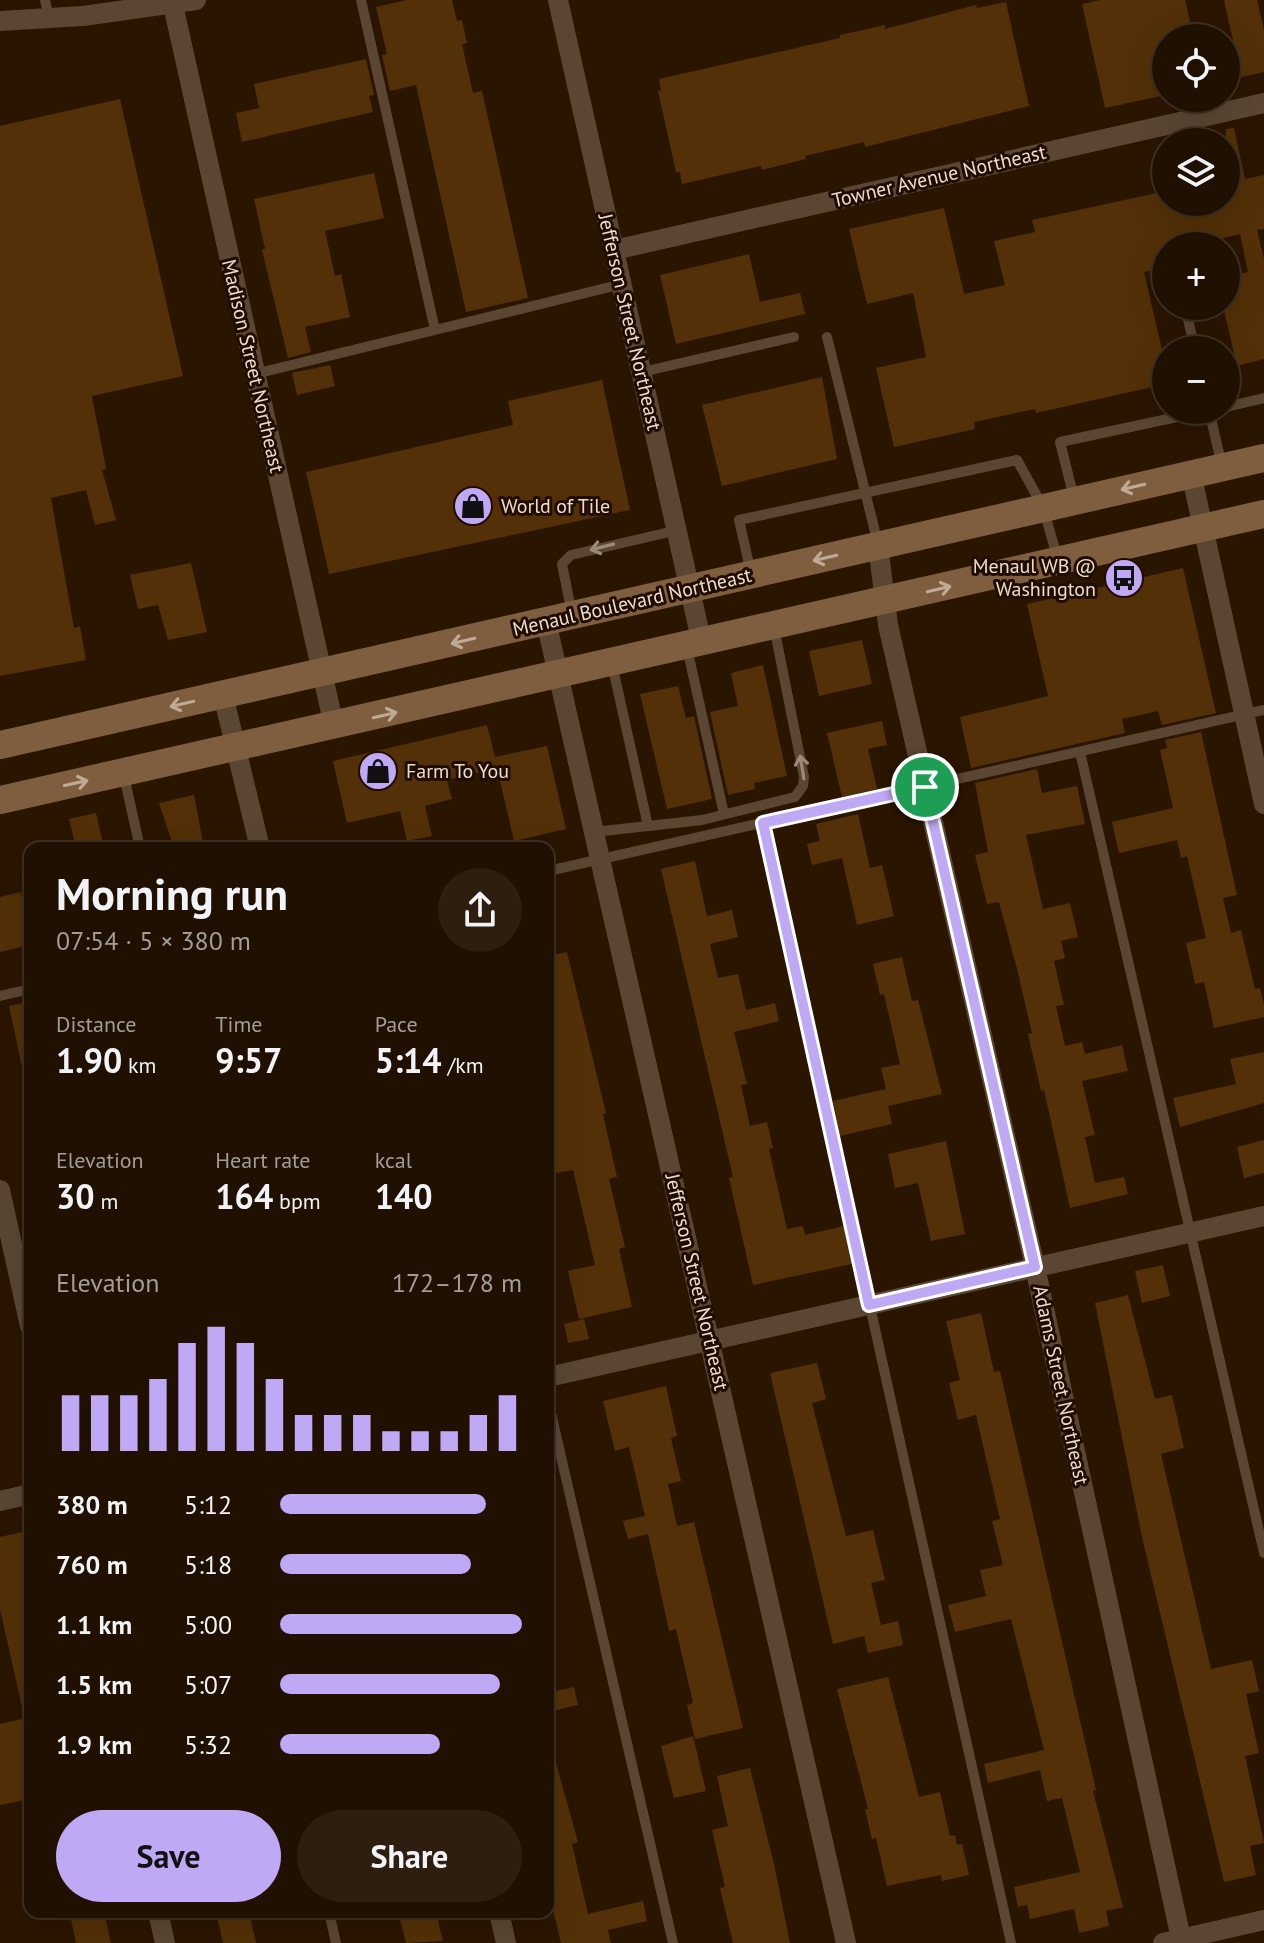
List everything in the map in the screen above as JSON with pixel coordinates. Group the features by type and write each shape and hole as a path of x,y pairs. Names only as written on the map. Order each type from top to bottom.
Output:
{"main road":[{"name":"Menaul Boulevard Northeast","path":"0,745 1264,458"},
{"path":"0,800 695,646 1264,514"}],"street":[{"path":"0,21 47,9 173,5 196,0"},
{"name":"Jefferson Street Northeast","path":"558,0 691,588 695,646"},
{"name":"Madison Street Northeast","path":"173,5 334,726"},
{"name":"Towner Avenue Northeast","path":"614,250 1264,103"},
{"path":"1191,473 1254,713 1264,804"},
{"name":"Adams Street Northeast","path":"878,546 883,602 1035,1267 1176,1942"},
{"name":"Jefferson Street Northeast","path":"559,618 558,675 846,1943"},
{"path":"223,695 259,842"},
{"path":"0,1190 24,1299"},
{"path":"554,1376 1264,1216"},
{"path":"0,1501 24,1495"},
{"path":"159,1918 165,1943"},
{"path":"500,1918 506,1943"},
{"path":"1176,1942 1264,1920"}],"lane":[{"path":"361,0 435,330"},
{"path":"255,374 622,284"},
{"path":"642,372 794,337"},
{"path":"827,337 878,546"},
{"path":"1240,404 1264,398"},
{"path":"1074,500 1060,442 1152,422"},
{"path":"1212,424 1222,467"},
{"path":"751,574 739,520 1017,460 1043,507 1058,562"},
{"path":"559,618 562,564 571,555 678,530"},
{"path":"594,832 724,814 795,797 803,786 774,627"},
{"path":"695,646 724,814"},
{"path":"612,663 648,826"},
{"path":"554,870 1254,713"},
{"path":"1080,752 1264,1553"},
{"path":"123,773 139,842"},
{"path":"763,823 1011,1943"},
{"path":"0,996 24,990"},
{"path":"554,1426 673,1943"},
{"path":"330,1918 336,1943"}],"building":[{"path":"407,0 452,0 457,21 462,20 467,43 462,44 473,93 482,91 528,298 466,312 416,85 390,91 382,55 387,54 376,7"},
{"path":"1100,0 1185,0 1191,24 1152,24 1152,98 1105,108 1082,4"},
{"path":"1224,0 1257,0 1264,30 1264,72 1241,77 1240,24 1229,24"},
{"path":"1006,2 1029,106 865,147 864,142 762,170 761,166 682,184 680,172 676,172 658,91 661,91 659,79 885,25 885,29 976,5 977,8"},
{"path":"366,59 374,95 369,96 373,112 242,142 236,113 259,108 254,84"},
{"path":"120,99 183,376 92,396 106,469 102,470 116,520 95,525 86,490 51,498 74,628 80,626 86,660 0,676 0,126"},
{"path":"1240,156 1245,179 1264,175 1264,229 1257,230 1264,259 1264,359 1240,365 1240,336 1230,336 1226,320 1240,320 1240,274 1248,272 1240,232 1152,232 1152,270 1144,272 1152,320 1155,320 1159,336 1152,336 1152,387 1036,413 1035,409 974,422 975,429 894,447 876,368 926,357 913,293 867,304 849,229 944,208 964,294 1005,285 994,241 1035,232 1032,220 1152,194 1152,216 1240,216"},
{"path":"374,173 384,218 325,231 335,276 341,274 350,317 305,327 311,352 288,358 262,250 265,249 254,199"},
{"path":"749,254 760,302 800,293 805,314 676,344 660,275"},
{"path":"330,365 335,386 297,395 292,373"},
{"path":"822,377 837,459 722,486 702,405"},
{"path":"602,380 630,510 329,574 306,472 513,425 508,401"},
{"path":"191,563 207,632 168,640 158,605 138,609 130,575"},
{"path":"1183,568 1216,713 1162,725 1158,711 1122,719 1125,733 971,768 960,717 1048,696 1027,604"},
{"path":"862,640 872,684 819,696 809,651"},
{"path":"763,665 787,776 754,783 755,789 728,795 710,712 738,706 731,673"},
{"path":"678,686 686,718 694,716 712,799 667,809 640,694"},
{"path":"882,721 887,745 868,749 877,789 842,797 827,733"},
{"path":"487,725 495,757 547,746 566,829 514,841 497,768 447,780 452,799 425,806 432,836 407,841 400,811 347,823 333,761"},
{"path":"1201,732 1237,895 1223,898 1231,933 1241,930 1255,989 1260,988 1264,1004 1264,1017 1214,1028 1204,982 1195,984 1186,943 1206,938 1187,856 1181,858 1177,840 1119,853 1112,822 1173,808 1160,750 1167,748 1165,740"},
{"path":"1037,769 1042,793 1077,786 1085,824 1026,835 1043,909 1070,903 1078,937 1061,941 1065,958 1054,961 1064,1005 1056,1006 1065,1046 1082,1042 1085,1054 1122,1045 1128,1071 1082,1081 1095,1135 1085,1137 1095,1183 1124,1177 1128,1194 1070,1208 1044,1090 1041,1091 1028,1034 1032,1033 999,902 987,904 975,855 988,852 975,783"},
{"path":"194,795 203,842 172,842 159,803"},
{"path":"96,813 103,842 75,842 69,819"},
{"path":"858,814 870,868 882,865 894,916 857,925 842,858 812,865 807,844 820,841 816,824"},
{"path":"695,861 707,916 732,910 738,937 710,944 718,978 738,974 746,1010 775,1003 779,1021 734,1032 747,1084 741,1085 750,1126 767,1122 773,1148 769,1149 787,1229 803,1226 805,1235 844,1226 852,1264 753,1285 729,1178 733,1177 661,869"},
{"path":"21,892 24,946 0,952 0,897"},
{"path":"567,952 606,1113 603,1114 617,1177 609,1179 625,1247 619,1249 632,1307 579,1319 568,1271 595,1265 573,1170 556,1173 554,1165 554,955"},
{"path":"902,957 912,1001 918,1000 942,1094 888,1106 892,1124 840,1136 833,1101 886,1089 881,1068 900,1064 884,994 880,995 873,964"},
{"path":"24,1003 24,1067 22,1067 9,1006"},
{"path":"1264,1052 1264,1103 1180,1127 1173,1098 1236,1084 1230,1059"},
{"path":"1264,1140 1264,1173 1244,1178 1237,1147"},
{"path":"946,1141 965,1234 931,1241 918,1183 895,1188 888,1154"},
{"path":"1163,1265 1170,1296 1142,1303 1135,1271"},
{"path":"1128,1295 1155,1399 1172,1395 1184,1448 1161,1454 1211,1669 1252,1660 1259,1691 1246,1694 1259,1753 1245,1756 1264,1843 1250,1846 1256,1875 1224,1882 1142,1537 1095,1303"},
{"path":"981,1313 994,1372 1000,1371 1096,1790 1093,1791 1123,1907 1106,1911 1109,1926 1079,1933 1074,1909 1030,1919 1027,1905 1018,1907 1014,1887 1080,1872 1062,1798 1047,1801 1040,1770 988,1783 984,1764 1044,1750 1011,1619 955,1632 948,1605 986,1596 980,1570 1003,1565 992,1521 1000,1519 976,1415 958,1420 949,1383 960,1380 946,1321"},
{"path":"584,1319 589,1339 568,1343 564,1324"},
{"path":"817,1363 826,1399 812,1403 846,1536 873,1530 885,1580 871,1583 881,1625 898,1621 903,1645 868,1653 864,1636 833,1644 770,1373"},
{"path":"666,1386 677,1436 671,1438 681,1481 668,1484 677,1526 694,1522 743,1728 695,1739 687,1705 693,1703 676,1629 669,1631 648,1534 628,1539 623,1521 645,1516 629,1447 615,1451 603,1401"},
{"path":"23,1532 24,1536 24,1707 0,1609 0,1537"},
{"path":"888,1677 919,1797 940,1792 950,1836 955,1835 957,1845 962,1844 969,1875 942,1881 941,1875 887,1886 876,1838 872,1839 865,1809 868,1809 837,1689"},
{"path":"574,1687 578,1705 554,1711 554,1692"},
{"path":"24,1718 24,1800 0,1805 0,1724"},
{"path":"693,1736 706,1791 674,1798 661,1746"},
{"path":"554,1763 578,1842 572,1844 588,1914 643,1901 647,1921 608,1930 611,1943 561,1943 554,1914"},
{"path":"750,1768 790,1943 733,1943 720,1888 725,1887 712,1830 728,1826 717,1776"},
{"path":"71,1918 105,1918 111,1943 76,1943"},
{"path":"217,1918 250,1918 256,1943 223,1943"},
{"path":"400,1918 437,1918 443,1941 406,1943"}],"place":[{"name":"World of Tile","path":"473,506"},
{"name":"Menaul WB @ Washington","path":"1124,578"},
{"name":"Farm To You","path":"378,771"}],"route":[{"path":"925,787 1035,1267 869,1305 763,823 925,787"}]}
